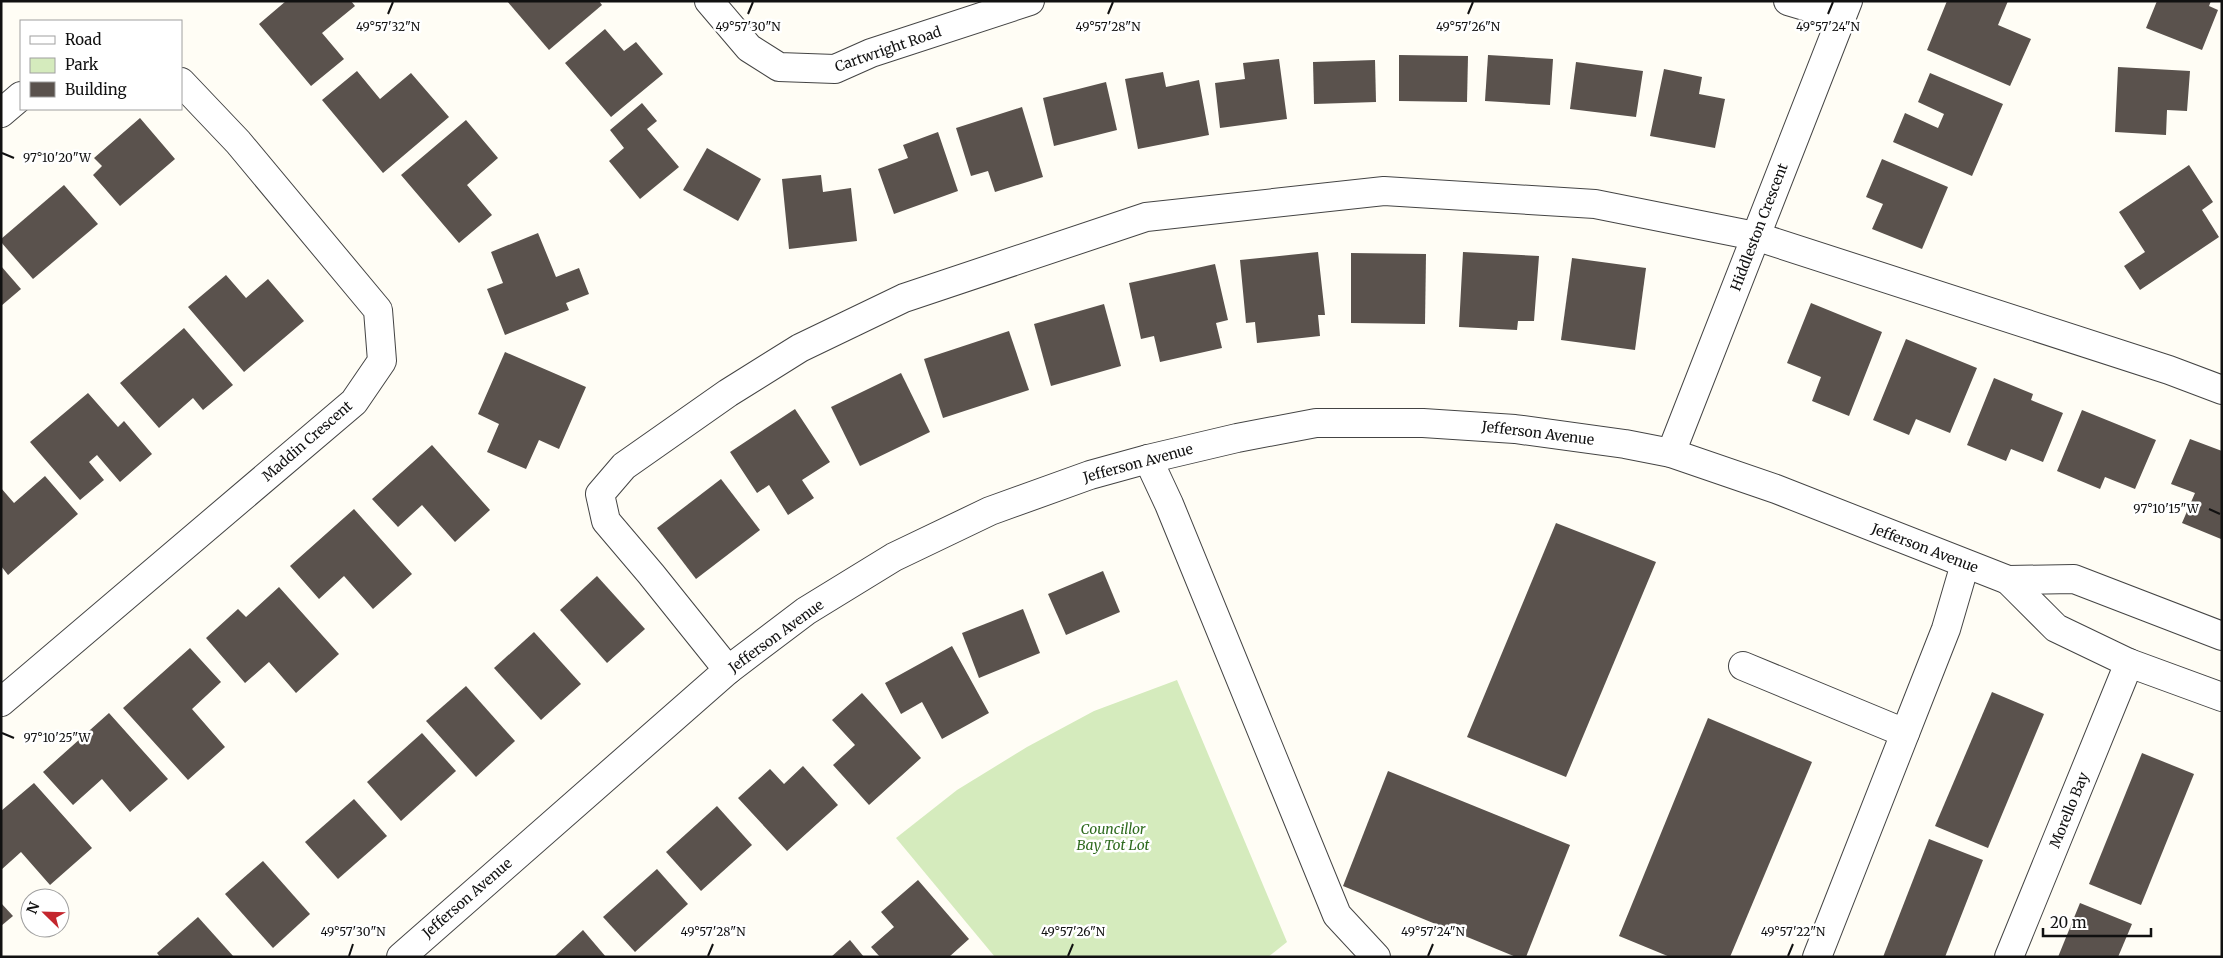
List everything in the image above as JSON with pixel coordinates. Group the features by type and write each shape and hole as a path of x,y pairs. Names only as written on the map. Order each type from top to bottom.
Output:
{"street":[{"name":"Cartwright Road","path":"709,1 750,48 779,68 835,69 871,53 1030,1"},
{"path":"1788,1 1845,9"},
{"name":"Hiddleston Crescent","path":"1671,453 1845,9"},
{"name":"Maddin Crescent","path":"1,702 354,402 382,361 378,310 238,142 182,83"},
{"path":"1,113 20,97"},
{"path":"728,670 606,521 600,494 624,466 728,393 800,348 904,298 1146,218 1384,192 1595,204 1755,236 2168,370 2222,390"},
{"name":"Jefferson Avenue","path":"400,957 728,670 806,611 894,557 990,511 1090,475 1148,458 1237,438 1326,423 1423,423 1515,429 1625,444 1671,453 1776,489 2008,580 2074,579 2222,636"},
{"path":"1148,458 1169,504 1337,915 1376,957"},
{"path":"1816,957 1946,629 1965,564"},
{"name":"Jefferson Avenue","path":"2008,580 2056,628 2129,663 2222,697"},
{"name":"Morello Bay","path":"2009,957 2129,663"},
{"path":"1743,666 1905,733"}],"green space":[{"name":"Councillor Bay Tot Lot","path":"1177,680 1287,942 1268,957 995,957 896,838 957,790 1027,747 1094,711"}],"building":[{"path":"286,1 351,1 355,6 322,33 344,59 311,86 259,24"},
{"path":"507,1 599,1 602,5 549,50"},
{"path":"1947,1 2008,1 1998,25 2031,39 2010,86 1927,50"},
{"path":"2157,1 2211,1 2209,6 2218,10 2202,50 2146,28"},
{"path":"605,29 624,51 636,42 663,74 611,117 565,63"},
{"path":"1399,55 1468,56 1467,102 1399,101"},
{"path":"1488,55 1553,59 1550,105 1485,101"},
{"path":"1279,59 1287,119 1220,128 1215,83 1245,79 1243,63"},
{"path":"1375,60 1376,102 1314,104 1313,62"},
{"path":"1576,62 1643,71 1636,117 1570,109"},
{"path":"2118,67 2190,71 2187,111 2167,110 2166,135 2115,132"},
{"path":"1664,69 1702,77 1699,94 1725,99 1715,148 1650,136"},
{"path":"357,71 380,99 411,73 449,117 383,173 322,100"},
{"path":"1163,72 1166,87 1199,80 1209,135 1138,149 1125,79"},
{"path":"1930,73 2003,104 1972,176 1893,142 1905,113 1938,128 1944,114 1918,102"},
{"path":"1106,82 1117,130 1054,146 1043,98"},
{"path":"642,103 657,121 647,129 679,167 640,199 609,161 624,148 610,130"},
{"path":"1022,107 1043,177 995,192 988,171 971,176 956,128"},
{"path":"140,118 175,159 120,206 93,175 102,166 94,158"},
{"path":"466,120 498,158 467,185 492,215 459,243 401,175"},
{"path":"938,132 958,191 894,214 878,169 908,158 903,145"},
{"path":"707,148 761,179 738,221 683,190"},
{"path":"1882,159 1948,187 1922,249 1872,229 1883,204 1866,197"},
{"path":"2189,165 2213,202 2202,210 2219,237 2140,290 2124,266 2145,252 2119,212"},
{"path":"821,175 823,192 851,188 857,241 789,249 782,179"},
{"path":"64,185 98,224 33,279 1,242 1,239"},
{"path":"538,233 556,277 579,268 589,294 566,303 569,310 505,335 487,289 503,283 491,252"},
{"path":"1318,252 1325,315 1318,315 1320,336 1257,343 1255,322 1246,323 1240,260"},
{"path":"1463,252 1539,256 1534,321 1518,321 1517,330 1459,327"},
{"path":"1351,253 1426,254 1425,324 1351,323"},
{"path":"1572,258 1646,268 1635,350 1561,340"},
{"path":"1215,264 1228,320 1216,323 1222,348 1160,362 1154,336 1141,339 1129,283"},
{"path":"1,266 21,289 1,306"},
{"path":"226,275 246,298 268,279 304,321 244,372 188,307"},
{"path":"1811,303 1882,332 1849,416 1812,401 1821,377 1787,363"},
{"path":"1104,304 1121,366 1051,386 1034,324"},
{"path":"184,328 233,385 203,410 193,398 159,428 120,383"},
{"path":"1009,331 1029,390 943,418 924,359"},
{"path":"1906,339 1977,368 1950,433 1916,419 1909,435 1873,420"},
{"path":"505,352 586,387 559,449 539,440 526,469 487,452 499,424 478,414"},
{"path":"901,373 930,432 860,466 831,407"},
{"path":"1994,378 2033,394 2031,400 2063,413 2043,462 2011,449 2006,461 1967,445"},
{"path":"88,393 118,427 124,421 152,454 120,482 97,455 89,462 104,480 80,500 30,442"},
{"path":"795,409 830,462 802,480 814,498 788,515 769,485 757,493 730,452"},
{"path":"2082,410 2156,440 2135,489 2105,477 2100,489 2057,471"},
{"path":"2190,439 2222,451 2221,539 2182,523 2195,493 2171,484"},
{"path":"432,445 490,510 455,542 422,505 398,527 372,499"},
{"path":"45,476 78,514 8,575 1,566 1,488 14,503"},
{"path":"721,479 760,530 696,579 657,528"},
{"path":"354,509 412,574 373,609 344,576 319,599 290,566"},
{"path":"1556,523 1656,562 1566,777 1467,737"},
{"path":"1103,571 1120,612 1066,635 1048,594"},
{"path":"597,576 645,629 607,663 560,610"},
{"path":"279,587 339,654 296,693 269,662 245,683 206,638 238,609 246,617"},
{"path":"1023,609 1040,653 979,678 962,633"},
{"path":"534,632 581,684 541,720 494,668"},
{"path":"952,646 989,713 942,739 922,702 901,714 885,683"},
{"path":"190,648 221,682 192,709 225,747 188,780 123,708"},
{"path":"466,686 515,741 476,777 426,721"},
{"path":"1992,692 2044,714 1988,848 1935,826"},
{"path":"862,693 921,758 869,805 833,765 855,745 832,720"},
{"path":"109,713 168,779 130,812 102,779 73,805 43,772"},
{"path":"1708,718 1812,762 1730,957 1670,957 1619,936"},
{"path":"422,733 456,771 401,821 367,782"},
{"path":"2142,753 2194,774 2141,905 2089,884"},
{"path":"803,766 838,805 787,851 738,798 770,769 784,784"},
{"path":"1388,771 1570,845 1526,957 1516,957 1343,886"},
{"path":"34,783 92,848 50,885 21,852 1,870 1,811"},
{"path":"354,799 387,836 338,879 305,842"},
{"path":"717,806 752,845 701,891 666,852"},
{"path":"1929,839 1983,860 1945,957 1883,957"},
{"path":"263,861 310,914 273,948 225,894"},
{"path":"657,869 688,904 635,952 603,917"},
{"path":"918,880 969,939 949,957 880,957 871,947 894,927 881,912"},
{"path":"1,903 13,916 1,926"},
{"path":"2080,903 2132,924 2118,957 2058,957"},
{"path":"198,917 234,957 160,957 157,953"},
{"path":"583,930 606,957 554,957"},
{"path":"850,940 864,957 831,957"}]}
